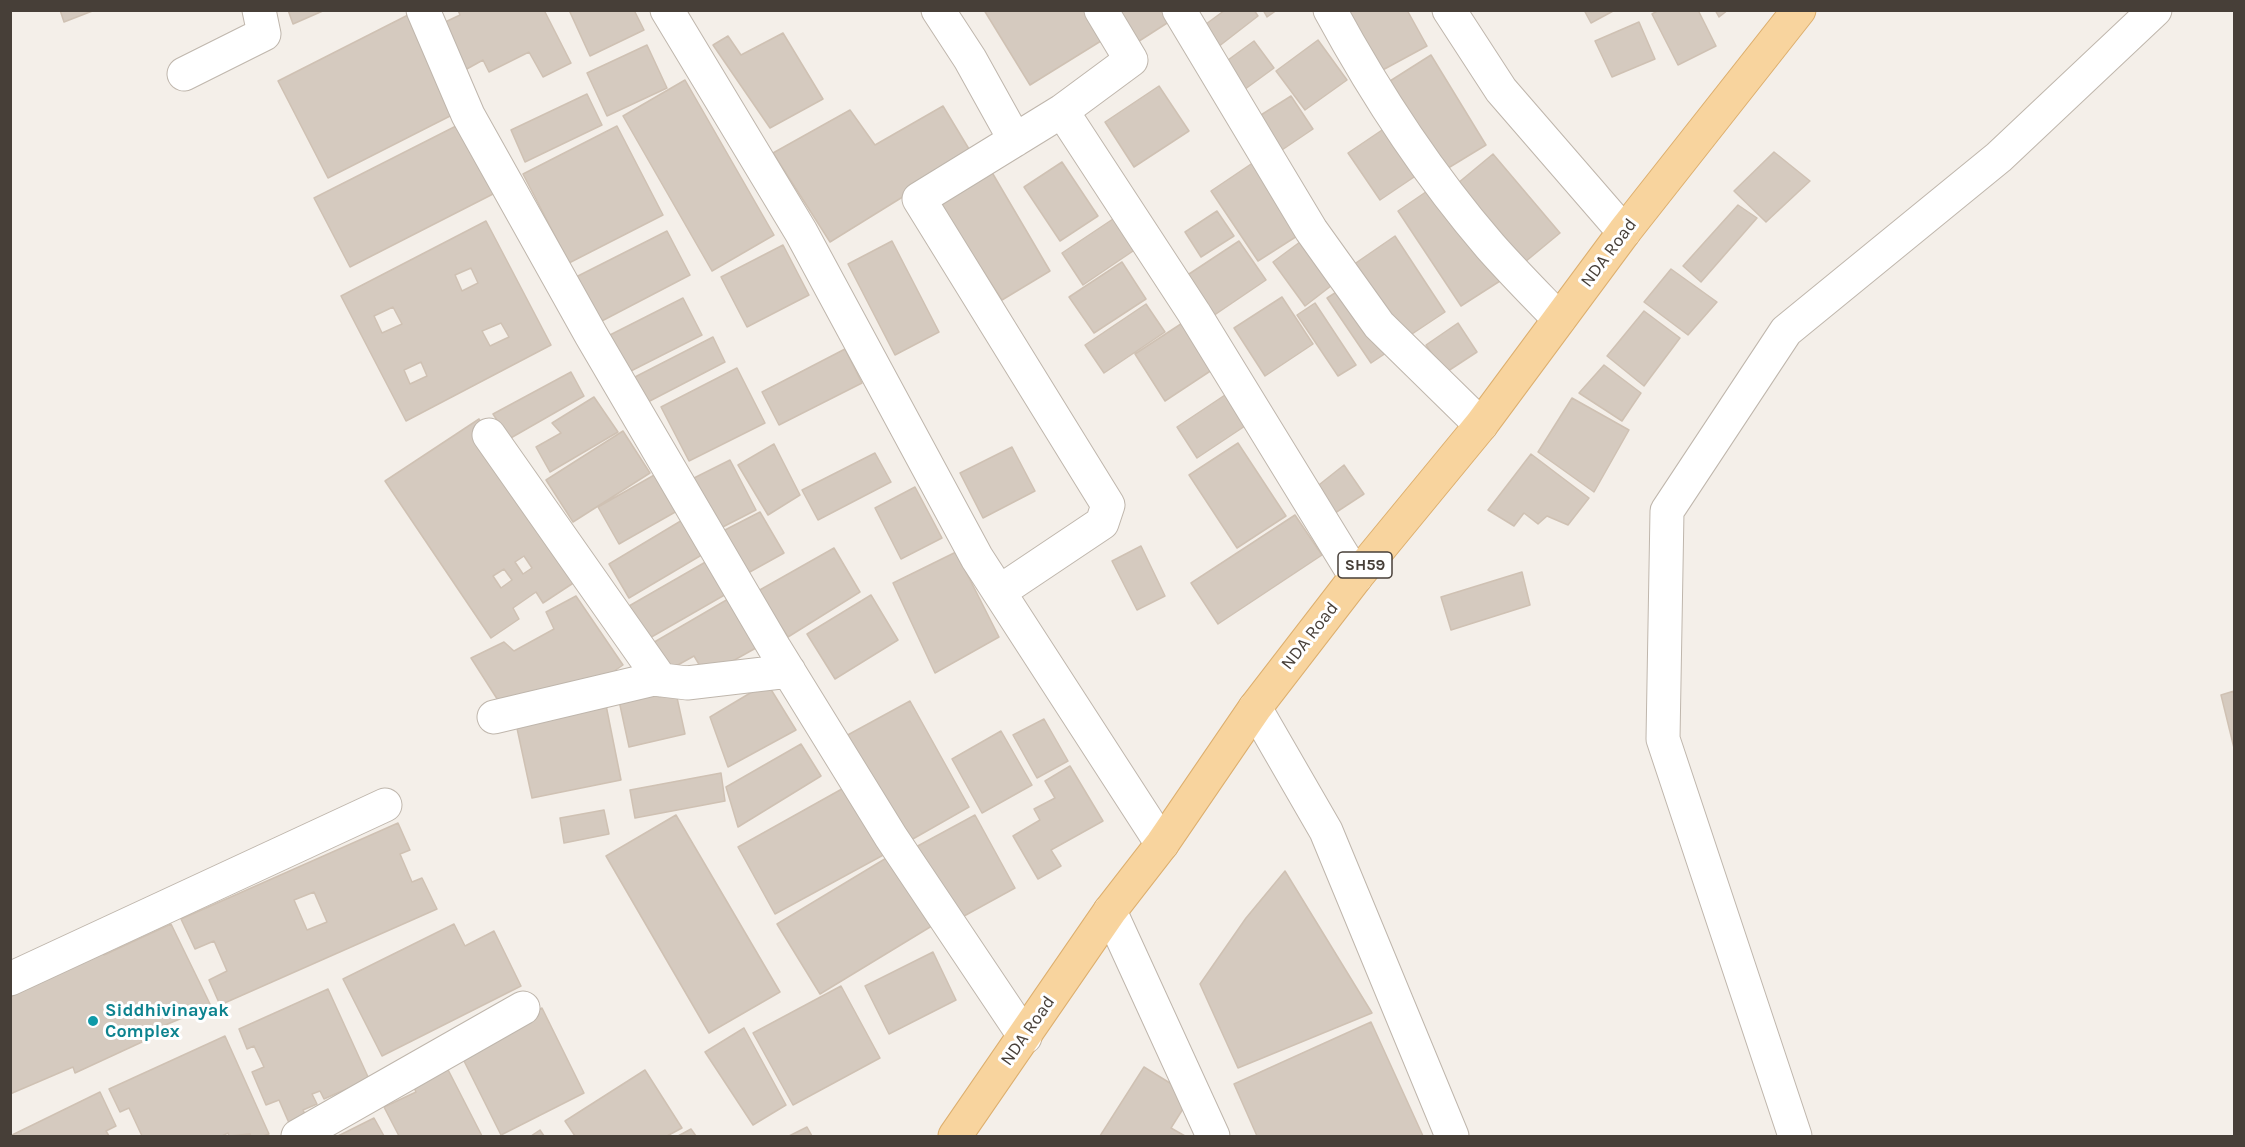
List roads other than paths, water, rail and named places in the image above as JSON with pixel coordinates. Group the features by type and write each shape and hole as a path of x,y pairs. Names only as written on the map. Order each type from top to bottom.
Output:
{"main road":[{"name":"NDA Road","path":"955,1137 1110,911 1162,844 1254,708 1356,577 1480,425 1624,232 1799,10"}],"street":[{"path":"184,74 264,34 259,10"},
{"path":"423,10 468,115 591,335 789,671 891,837 1025,1036"},
{"path":"667,10 801,232 977,558 1162,844"},
{"path":"938,10 970,59 1015,140"},
{"path":"999,592 1102,523 1108,505 919,199 1062,111 1131,60 1101,10"},
{"path":"1179,10 1311,230 1379,325 1480,425"},
{"path":"1330,10 1352,51 1427,166 1490,246 1559,319"},
{"path":"1449,10 1501,90 1624,232"},
{"path":"1795,1137 1663,739 1667,511 1786,331 1999,157 2155,10"},
{"path":"1062,111 1194,313 1356,577"},
{"path":"489,435 661,680"},
{"path":"494,717 654,679 687,683 789,671"},
{"path":"1254,708 1326,831 1452,1137"},
{"path":"10,979 385,806"},
{"path":"1110,911 1214,1137"},
{"path":"298,1137 523,1008"}],"place":[{"name":"Siddhivinayak Complex","path":"93,1021"}]}
